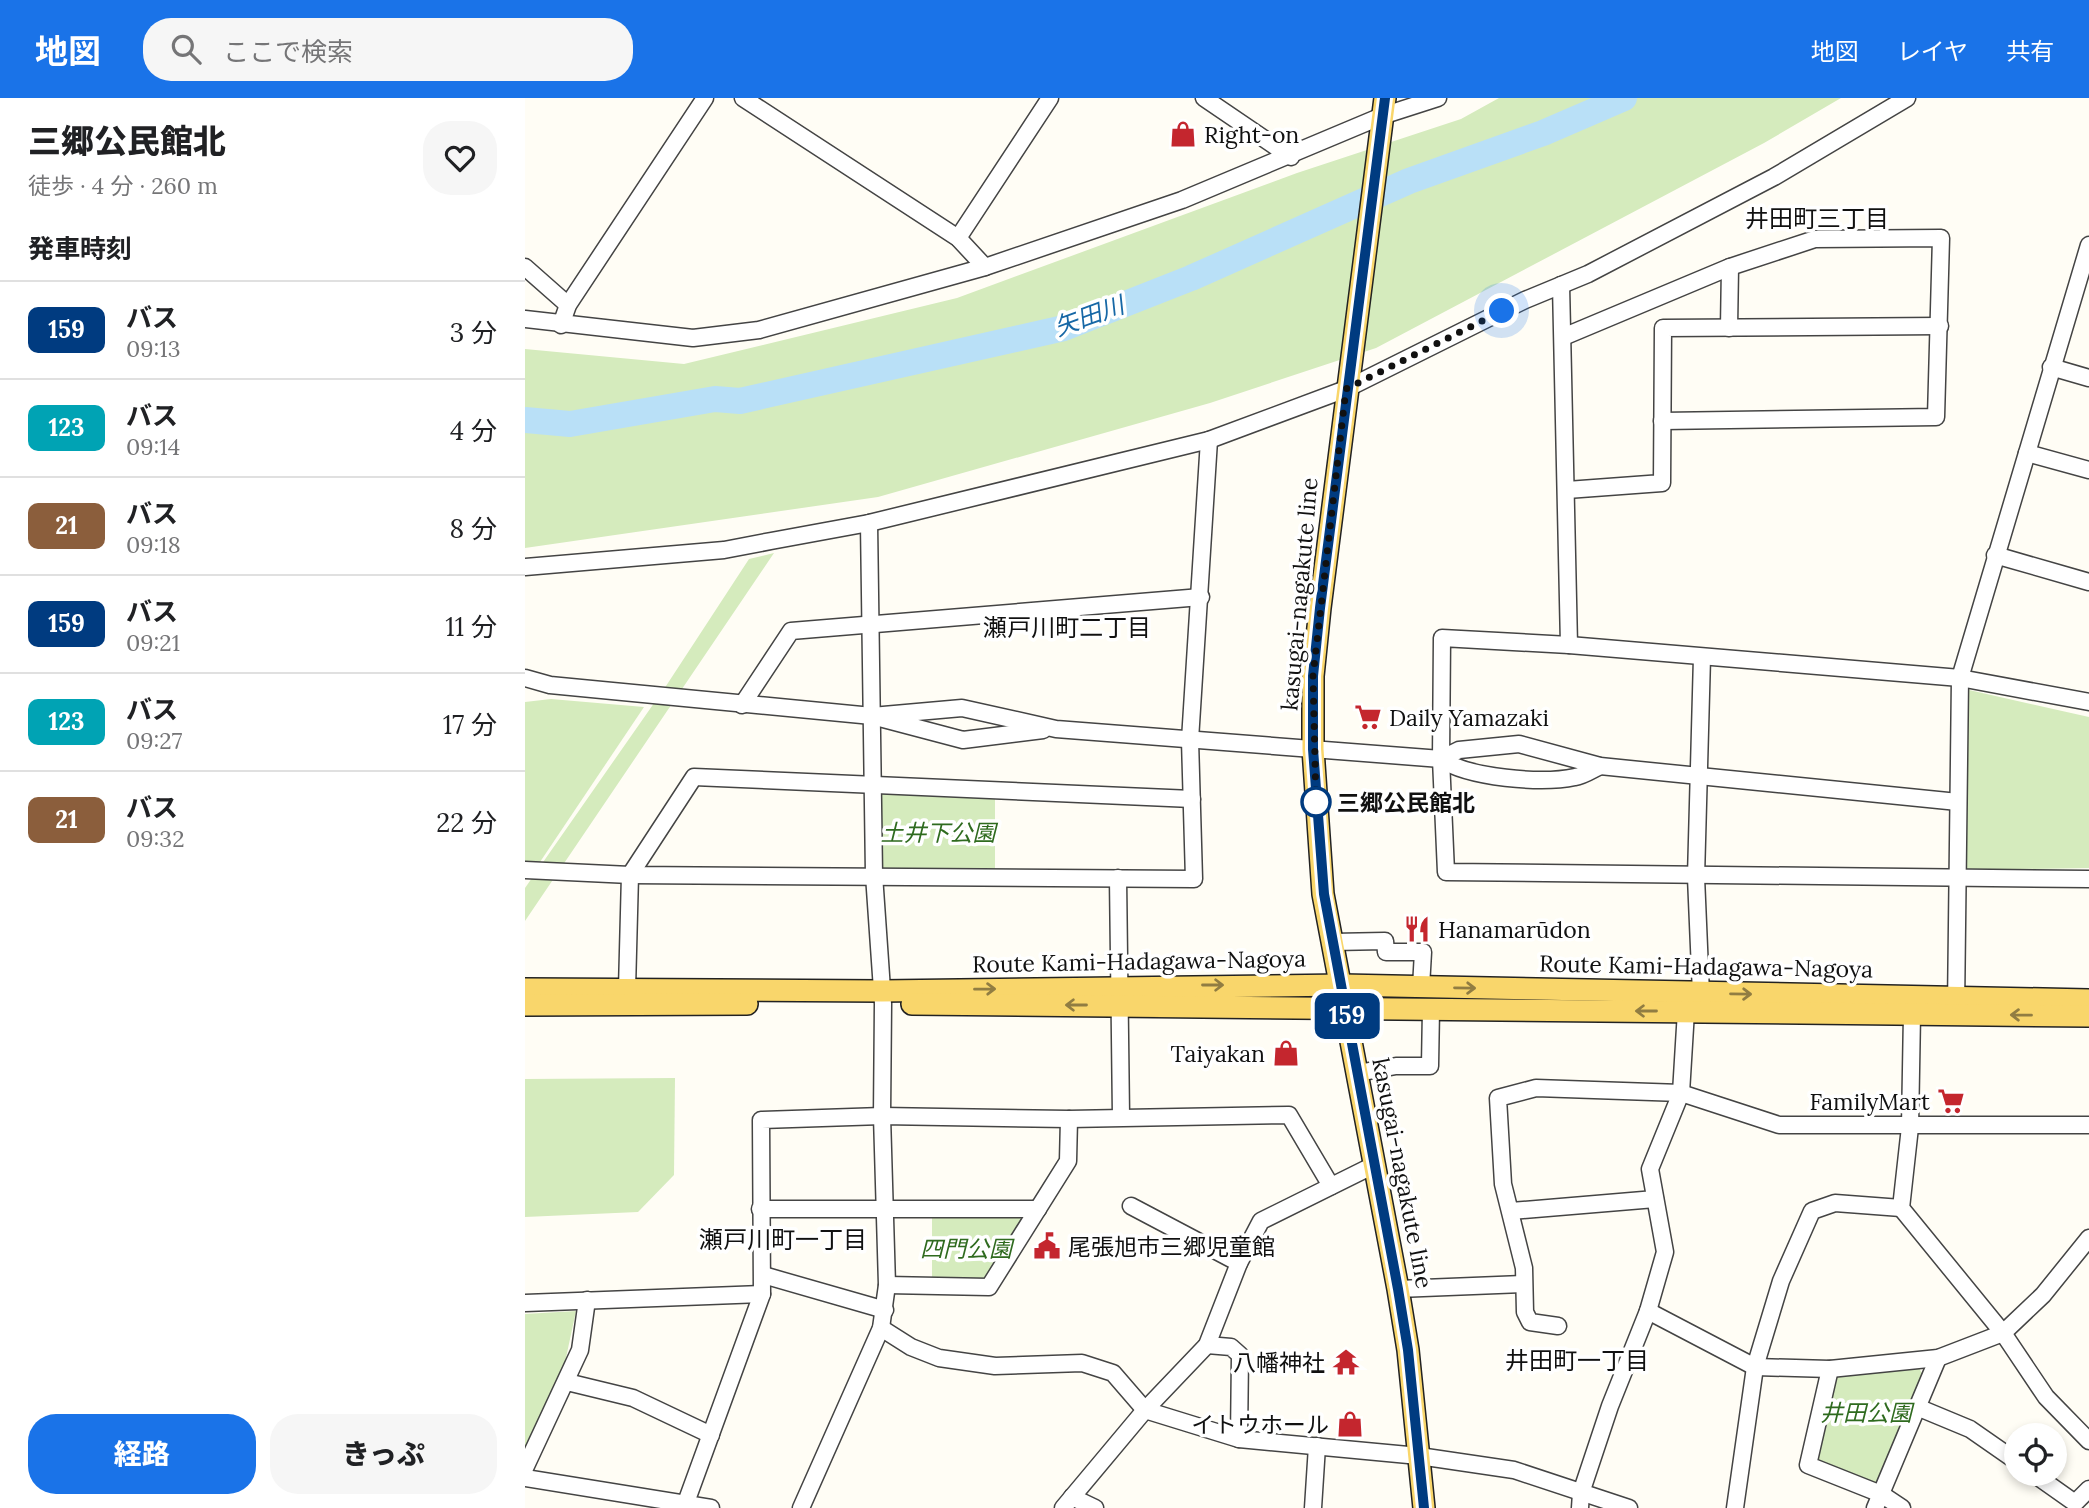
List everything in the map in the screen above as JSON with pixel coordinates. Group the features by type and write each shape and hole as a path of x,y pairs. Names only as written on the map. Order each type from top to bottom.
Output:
{"main road":[{"name":"kasugai-nagakute line","path":"1382,115 1313,676 1313,749 1324,894 1398,1289 1424,1508"},
{"name":"Route Kami-Hadagawa-Nagoya","path":"1121,997 1184,985 1343,985 1700,994 1956,1006 2089,1016"},
{"name":"Route Kami-Hadagawa-Nagoya","path":"525,989 627,989 882,997"},
{"name":"Route Kami-Hadagawa-Nagoya","path":"525,1005 882,997 1121,997 1431,1009 1912,1014 1956,1006 2089,1000"}],"street":[{"path":"561,325 568,305 705,98"},
{"path":"743,98 958,238 985,268"},
{"path":"958,238 1050,98"},
{"path":"1204,98 1291,157"},
{"path":"525,319 693,338 759,330 985,268 1182,200 1291,157 1382,115 1438,98"},
{"path":"525,567 724,550 869,523 1209,440 1347,385 1588,274 1774,177 1907,98"},
{"path":"1563,337 1730,267 1815,239 1941,238 1936,417 1662,421"},
{"path":"1956,1006 1955,877 1960,678 2051,367 2083,288 2089,245"},
{"path":"525,267 568,305"},
{"path":"1729,328 1730,267"},
{"path":"1561,285 1569,645"},
{"path":"1567,490 1662,483 1663,328 1940,326"},
{"path":"2051,367 2089,378"},
{"path":"525,870 630,875 1194,879 1190,740 1209,440"},
{"path":"2027,453 2089,470"},
{"path":"801,1508 881,1328 887,1285 882,997 874,875 869,523"},
{"path":"1995,555 2089,582"},
{"path":"742,705 791,631 1201,597"},
{"path":"2089,702 1960,678 1569,645 1442,638 1441,759 1446,872 1696,877 2089,879"},
{"path":"1700,994 1696,877 1701,778 1702,657"},
{"path":"525,678 550,685 871,716 963,740 1056,729"},
{"path":"525,688 550,685"},
{"path":"871,716 962,708 1056,729 1441,759 1451,766 1515,779 1576,777 1600,766"},
{"path":"1441,759 1459,750 1519,744 1600,766 1958,802"},
{"path":"627,989 630,875 694,777 1192,799"},
{"path":"1118,878 1121,1116"},
{"path":"1333,942 1385,942 1386,952 1423,953 1420,987"},
{"path":"1358,1073 1396,1066 1430,1066 1431,1009"},
{"path":"1580,1500 1610,1406 1648,1311 1665,1252 1650,1169 1681,1093 1686,1011"},
{"path":"1901,1209 1910,1127 1912,1014"},
{"path":"1558,1326 1529,1322 1525,1312 1524,1268 1503,1184 1498,1098 1536,1088 1681,1093 1779,1125 2089,1125"},
{"path":"685,1506 762,1294 761,1120 882,1116 1069,1119 1289,1115 1331,1186"},
{"path":"887,1285 989,1287 1067,1161 1069,1119"},
{"path":"1095,1508 1067,1503 1145,1410 1207,1345 1238,1263 1261,1221 1376,1164"},
{"path":"1511,1211 1655,1199"},
{"path":"1735,1508 1755,1367 1781,1281 1812,1211 1835,1203 1901,1209 2003,1333 2046,1397 2086,1429"},
{"path":"1131,1206 1238,1263"},
{"path":"760,1209 1038,1209"},
{"path":"1648,1311 1755,1367 1830,1370 1938,1358 2003,1333 2043,1295 2089,1238"},
{"path":"763,1275 885,1310"},
{"path":"1398,1289 1523,1284"},
{"path":"525,1303 762,1294"},
{"path":"525,1468 568,1382 580,1350 587,1300"},
{"path":"881,1328 911,1347 939,1358 995,1366 1082,1363 1113,1373 1145,1410 1239,1439 1419,1456 1514,1470 1580,1500 1629,1508"},
{"path":"1207,1345 1231,1347 1240,1355 1239,1439"},
{"path":"1878,1501 1938,1358"},
{"path":"1830,1370 1808,1465 1878,1501 1902,1508"},
{"path":"568,1382 633,1398 711,1435"},
{"path":"1917,1408 1970,1429 2004,1453"},
{"path":"1313,1508 1317,1446"},
{"path":"525,1478 685,1506 711,1508"},
{"path":"2051,1486 2075,1503 2089,1489"}],"green space":[{"path":"1499,98 1841,98 1764,143 1376,348 1210,403 878,497 525,548 525,349 684,364 957,298 1297,173 1461,119"},
{"path":"774,553 525,921 525,888 666,686 749,559"},
{"path":"1969,690 2089,717 2089,868 1962,870"},
{"path":"551,699 644,707 540,862 525,861 525,702"},
{"name":"土井下公園","path":"880,790 995,795 995,872 880,869"},
{"path":"675,1078 674,1175 638,1212 525,1217 525,1079"},
{"name":"四門公園","path":"932,1214 1028,1215 987,1283 932,1280"},
{"path":"576,1311 561,1381 525,1452 525,1314"},
{"name":"井田公園","path":"1918,1366 1924,1377 1877,1486 1814,1461 1836,1374"}],"waterway":[{"name":"矢田川","path":"525,420 570,424 715,399 740,401 1064,328 1191,278 1409,181 1543,133 1624,98"}],"bus line":[{"name":"159","path":"1385,98 1320,608 1313,676 1313,749 1324,894 1376,1164 1408,1350 1424,1508"}],"place":[{"name":"Right-on","path":"1183,134"},
{"name":"Daily Yamazaki","path":"1368,717"},
{"name":"三郷公民館北","path":"1316,802"},
{"name":"Hanamarūdon","path":"1417,929"},
{"name":"Taiyakan","path":"1286,1053"},
{"name":"FamilyMart","path":"1951,1101"},
{"name":"尾張旭市三郷児童館","path":"1047,1246"},
{"name":"八幡神社","path":"1346,1362"},
{"name":"イトウホール","path":"1350,1424"}],"district":[{"name":"井田町三丁目","path":"1817,218"},
{"name":"瀬戸川町二丁目","path":"1067,627"},
{"name":"瀬戸川町一丁目","path":"783,1239"},
{"name":"井田町一丁目","path":"1577,1360"}],"route":[{"path":"1316,802 1313,676 1346,389 1502,311"}]}
